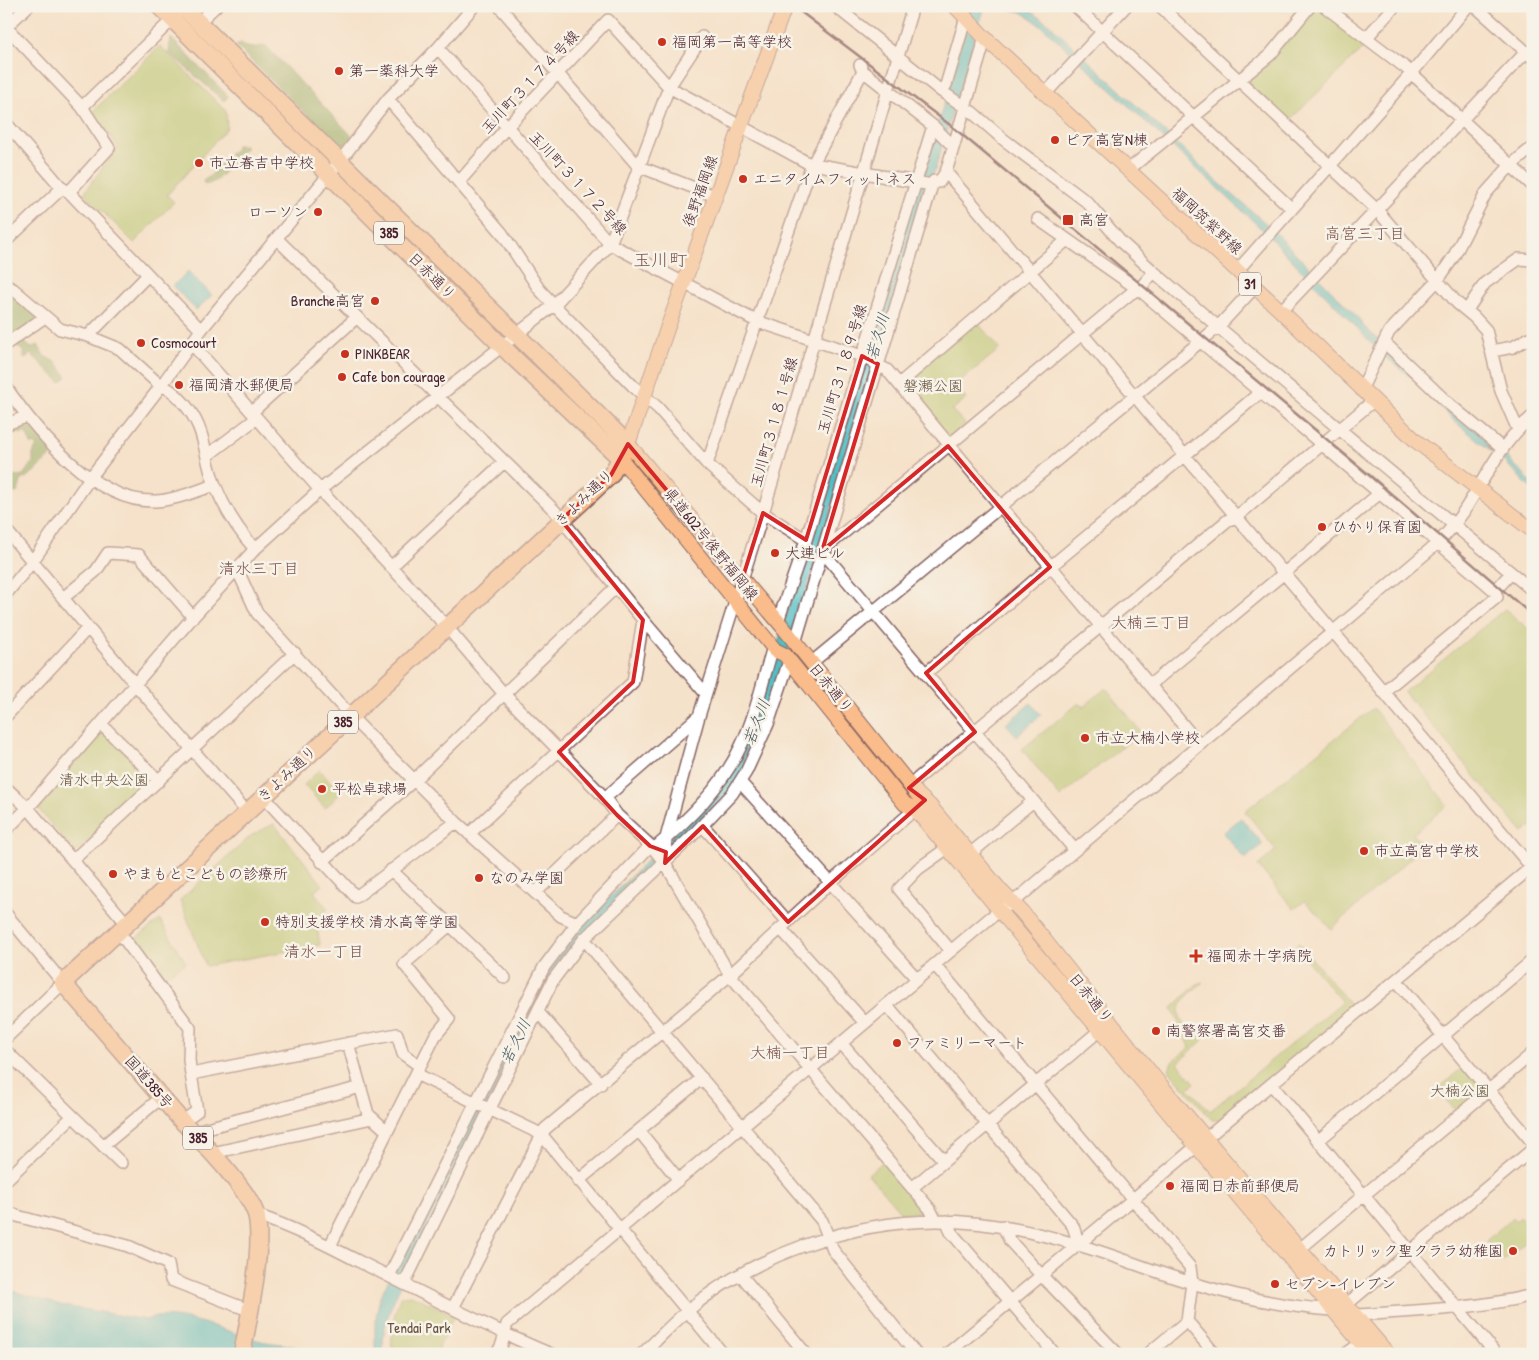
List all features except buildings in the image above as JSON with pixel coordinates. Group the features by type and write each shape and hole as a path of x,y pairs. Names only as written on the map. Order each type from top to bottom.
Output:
{"highway":[{"name":"日赤通り","path":"159,6 621,460"},
{"name":"日赤通り","path":"183,7 628,444"},
{"name":"きよみ通り","path":"63,983 611,475 621,460 628,444"},
{"name":"国道385号","path":"63,983 212,1153 238,1186 256,1215 258,1237 249,1317 242,1354"}],"main road":[{"name":"後野福岡線","path":"628,444 785,6"},
{"name":"福岡筑紫野線","path":"955,6 1045,94 1281,311 1372,402 1416,442 1532,530"},
{"name":"県道602号後野福岡線","path":"628,444 795,643"},
{"name":"県道602号後野福岡線","path":"621,460 735,600 781,653"},
{"name":"日赤通り","path":"795,643 910,785 946,849 1000,911 1099,1032 1301,1248 1388,1354"},
{"name":"日赤通り","path":"781,653 905,804 920,805 970,854 1012,902 1110,1022 1201,1142 1365,1348"}],"street":[{"path":"199,22 216,6"},
{"path":"6,594 32,562 90,478 161,386 200,330 340,162 388,99 438,48 474,6"},
{"path":"499,6 638,166 716,196"},
{"path":"835,6 898,58 1087,202 1120,241 1154,272 1338,430 1533,591"},
{"name":"玉川町３１８１号線","path":"665,861 666,839 699,716 763,513 863,173 890,91 913,6"},
{"path":"1075,6 1291,208"},
{"path":"1045,94 1126,6"},
{"path":"1160,6 1378,210 1457,303 1467,310 1486,330 1501,391 1518,430"},
{"path":"1128,170 1166,137 1270,55 1310,6"},
{"path":"1324,6 1367,37 1411,74 1533,186"},
{"path":"1367,37 1395,6"},
{"path":"1237,271 1411,74 1468,6"},
{"path":"1281,311 1463,120 1530,55 1475,6"},
{"path":"6,241 66,190 109,148 82,107 6,27 27,7"},
{"path":"82,107 173,20 183,7"},
{"name":"玉川町３１７４号線","path":"459,182 507,127 608,20 669,87 812,165 932,184"},
{"path":"942,92 973,25"},
{"path":"795,643 932,184 934,181 939,182 946,172 949,142 982,50 973,25"},
{"path":"6,830 102,725 193,616 256,549 320,490 554,306 610,244 669,87 702,36"},
{"name":"玉川町３１７２号線","path":"438,48 610,244 756,321 862,356 877,364 899,384 948,446 1200,744"},
{"path":"707,464 812,165 862,68 933,126 949,142"},
{"path":"388,99 502,233 539,289 554,306 658,408 707,464 763,513 806,540"},
{"path":"6,122 66,190 200,330"},
{"name":"玉川町３１８９号線","path":"780,623 933,126"},
{"path":"1361,390 1389,332 1438,280 1454,256 1486,193 1510,166 1533,147"},
{"path":"946,172 1235,518 1532,867 947,1354"},
{"path":"1038,219 1136,290 1200,341 1495,591 1497,597 1383,692"},
{"path":"277,238 554,510 706,694"},
{"path":"899,384 1067,240"},
{"path":"1467,310 1485,283 1519,259 1533,260"},
{"path":"822,552 1136,290 1154,272"},
{"path":"88,336 147,276"},
{"path":"6,286 13,289 60,329 88,336 120,348 161,386 168,388 191,412 199,425 208,455 207,462 215,485 236,527 256,549"},
{"path":"810,663 1218,327 1254,288"},
{"path":"6,344 45,317"},
{"path":"208,455 255,415 357,317"},
{"path":"1492,352 1513,347 1533,336"},
{"path":"192,344 320,490 446,626 504,694 605,798 617,815 665,861 730,975 1055,1354"},
{"path":"1382,347 1449,404 1501,452"},
{"path":"6,387 26,416 90,478 116,494 154,501 172,498 215,485"},
{"path":"926,673 1050,567 1261,392"},
{"path":"910,785 1228,520 1235,518 1372,402"},
{"path":"6,424 26,416"},
{"path":"497,1354 507,1324 1439,542 1454,524 1501,452 1518,430 1533,416"},
{"path":"391,567 504,462"},
{"path":"1150,685 1380,493"},
{"path":"6,530 135,684 247,812"},
{"path":"822,552 926,673 1032,802 1074,849"},
{"path":"63,598 96,571 108,553 139,555 193,616"},
{"path":"237,569 256,613 413,781 561,916 577,923"},
{"path":"1495,591 1511,573"},
{"path":"322,862 413,781 616,587"},
{"path":"469,834 633,682 643,620"},
{"path":"6,716 88,628"},
{"path":"73,860 159,782 295,653"},
{"path":"403,1283 491,1110 553,980 584,939 703,826 740,782 768,724 781,653"},
{"path":"390,1276 544,966 577,923 652,848 655,848 666,839 711,794 745,737 781,653"},
{"path":"605,798 699,716"},
{"path":"102,725 159,782"},
{"path":"740,782 917,980"},
{"path":"6,788 28,808 73,860 123,928 190,1028 189,1060 197,1111 183,1121"},
{"path":"263,796 356,897 456,822"},
{"path":"970,854 1032,802"},
{"path":"453,1308 541,1134 730,975 831,882 920,805"},
{"path":"535,892 617,815"},
{"path":"703,826 865,1023"},
{"path":"946,849 918,870 899,889 951,951"},
{"path":"391,870 505,978"},
{"path":"6,914 63,983"},
{"path":"330,1246 435,1036 449,1019 404,964 450,925"},
{"path":"584,939 664,1031 822,1221 833,1250 916,1354"},
{"path":"1319,1140 1533,960"},
{"path":"935,965 1190,1268 1192,1283 1187,1321 1148,1354"},
{"path":"1396,980 1533,1143"},
{"name":"きよみ通り","path":"6,1038 63,983"},
{"path":"887,1005 1073,1226 1079,1245"},
{"path":"538,1012 601,1084"},
{"path":"912,1188 1110,1022"},
{"path":"191,1074 398,1034 403,1054 418,1070 475,1102 541,1134 723,1354"},
{"path":"348,1043 368,1114 387,1131"},
{"path":"842,1043 944,1161"},
{"path":"6,1051 120,1163"},
{"path":"1301,1248 1533,1053"},
{"path":"578,1180 702,1078"},
{"path":"1272,1084 1496,1354"},
{"path":"195,1134 203,1129 361,1088"},
{"path":"103,1146 162,1097"},
{"path":"8,1175 72,1117"},
{"path":"212,1153 372,1118"},
{"path":"639,1131 679,1180"},
{"path":"1352,1310 1412,1251 1533,1149"},
{"path":"6,1211 17,1216 128,1246 168,1264 171,1280 249,1317"},
{"path":"256,1215 278,1222 330,1246 505,1334 551,1354"},
{"path":"642,1354 687,1311 741,1275 795,1249 828,1238 875,1227 942,1221 1003,1226 1079,1245 1192,1283 1260,1301 1333,1310"},
{"path":"1003,1226 1010,1241 1118,1354"},
{"path":"741,1275 806,1354"},
{"path":"1352,1310 1459,1308 1501,1302 1533,1294"},
{"path":"1187,1321 1215,1354"},
{"path":"1346,1354 1365,1348"}],"highlighted area":[{"path":"862,356 878,364 822,551 948,446 1050,567 926,673 975,732 909,788 925,800 788,922 703,826 665,863 666,852 650,846 617,815 559,752 633,682 643,620 561,520 611,475 628,444 742,580 763,513 806,540"}],"green space":[{"path":"1312,6 1321,6 1369,42 1287,123 1243,81"},
{"path":"171,38 228,96 224,101 169,53"},
{"path":"241,43 250,48 266,46 351,135 351,139 343,146 338,145 236,46"},
{"path":"160,46 226,111 227,128 167,195 174,202 134,243 84,193 118,147 93,111"},
{"path":"237,145 245,145 245,149 236,155 234,164 227,163 225,171 219,178 205,185 203,181 214,173 212,167 224,163 224,159 231,157 229,153 234,151"},
{"path":"8,280 43,319 19,342 25,342 31,348 38,345 44,356 57,363 67,377 60,382 31,354 24,359 24,352 13,342 6,341 6,284"},
{"name":"磐瀬公園","path":"976,321 1000,349 955,385 966,399 952,410 965,424 948,439 910,393 908,378"},
{"path":"23,419 29,424 29,429 32,428 56,451 39,468 21,481 18,492 8,495 7,478 23,475 33,462 33,454 37,445 31,444 26,433 6,434 6,429"},
{"path":"1505,609 1533,633 1533,825 1523,833 1404,692"},
{"path":"1106,688 1141,732 1060,797 1022,749 1079,703 1083,707"},
{"path":"1373,708 1447,805 1413,834 1424,846 1331,929 1305,901 1294,909 1258,866 1276,850 1245,811"},
{"name":"清水中央公園","path":"102,730 154,781 75,853 40,811 39,802"},
{"name":"平松卓球場","path":"319,770 341,793 325,808 304,785"},
{"path":"274,824 323,885 314,892 328,909 316,920 320,945 206,966 180,900 252,835"},
{"path":"160,920 186,963 159,979 132,941"},
{"path":"1299,943 1354,1009 1218,1120 1212,1120 1169,1070 1172,1062 1190,1047 1172,1008 1197,984 1203,982 1183,1001 1180,1012 1184,1025 1193,1028 1204,1039 1178,1063 1195,1083 1188,1088 1210,1111 1342,1002 1295,946"},
{"name":"大楠公園","path":"1465,1065 1487,1091 1458,1113 1437,1090"},
{"path":"885,1160 929,1212 901,1213 868,1174"},
{"path":"1520,1217 1533,1232 1533,1236 1503,1261 1486,1241 1512,1218 1515,1222"},
{"name":"Tendai Park","path":"411,1295 454,1315 436,1354 393,1354 392,1332 396,1309 401,1296"}],"water":[{"name":"若久川","path":"971,6 985,6 766,723 739,781 549,979 397,1293 384,1330 384,1354 375,1354 375,1323 380,1297 542,976 581,926 703,805 720,785 770,669 908,212 949,89"},
{"path":"996,6 1023,6 1047,22 1217,181 1270,227 1361,321 1361,324 1505,455 1533,484 1533,491 1506,463 1454,421 1413,379 1382,354 1265,232 1042,26 1022,12"},
{"path":"188,271 212,295 196,310 173,286"},
{"path":"1031,703 1041,715 1017,736 1006,724"},
{"path":"1241,818 1263,844 1245,859 1223,833"},
{"path":"6,1289 64,1306 146,1320 157,1317 171,1317 201,1322 264,1342 296,1347 308,1354 6,1354"}],"railway":[{"path":"793,6 954,128 1367,473 1533,616"}],"place":[{"name":"福岡第一高等学校","path":"662,42"},
{"name":"第一薬科大学","path":"339,71"},
{"name":"ピア高宮N棟","path":"1055,140"},
{"name":"市立春吉中学校","path":"199,163"},
{"name":"エニタイムフィットネス","path":"743,179"},
{"name":"ローソン","path":"318,212"},
{"name":"高宮","path":"1068,220"},
{"name":"Branche高宮","path":"375,301"},
{"name":"Cosmocourt","path":"141,343"},
{"name":"PINKBEAR","path":"345,354"},
{"name":"Cafe bon courage","path":"342,377"},
{"name":"福岡清水郵便局","path":"179,385"},
{"name":"ひかり保育園","path":"1322,527"},
{"name":"大連ビル","path":"775,553"},
{"name":"市立大楠小学校","path":"1085,738"},
{"name":"平松卓球場","path":"322,789"},
{"name":"市立高宮中学校","path":"1364,851"},
{"name":"やまもとこどもの診療所","path":"113,874"},
{"name":"なのみ学園","path":"479,878"},
{"name":"特別支援学校 清水高等学園","path":"265,922"},
{"name":"福岡赤十字病院","path":"1196,956"},
{"name":"南警察署高宮交番","path":"1156,1031"},
{"name":"ファミリーマート","path":"897,1043"},
{"name":"福岡日赤前郵便局","path":"1170,1186"},
{"name":"カトリック聖クララ幼稚園","path":"1513,1251"},
{"name":"セブン-イレブン","path":"1275,1284"}],"district":[{"name":"高宮三丁目","path":"1365,233"},
{"name":"玉川町","path":"660,260"},
{"name":"清水三丁目","path":"259,568"},
{"name":"大楠三丁目","path":"1151,622"},
{"name":"清水一丁目","path":"324,951"},
{"name":"大楠一丁目","path":"790,1052"}]}
